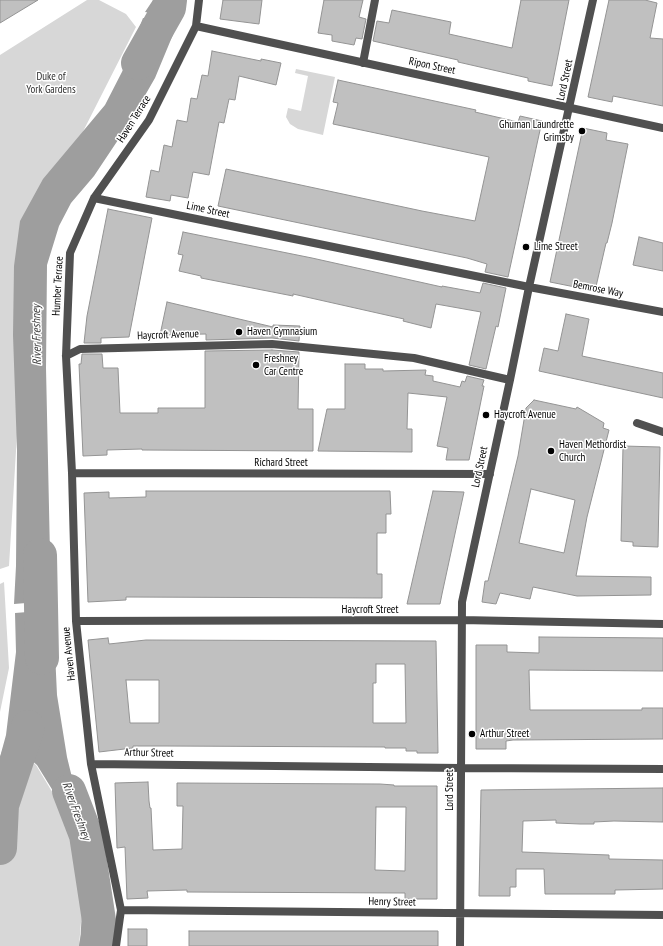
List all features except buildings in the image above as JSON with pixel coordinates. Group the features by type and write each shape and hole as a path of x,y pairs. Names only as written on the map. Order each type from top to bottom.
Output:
{"street":[{"name":"Haven Terrace","path":"94,198 149,120 196,26 199,0"},
{"path":"363,63 375,0"},
{"name":"Lord Street","path":"460,946 462,602 510,380 528,287 594,0"},
{"name":"Ripon Street","path":"196,26 663,128"},
{"name":"Lime Street","path":"94,198 528,287"},
{"name":"Humber Terrace","path":"66,356 70,253 94,198"},
{"name":"Bemrose Way","path":"528,287 663,312"},
{"name":"Haycroft Avenue","path":"66,356 80,349 272,344 414,358 510,380"},
{"name":"Haven Avenue","path":"66,356 72,473 76,621 91,764 121,910 116,946"},
{"path":"637,423 663,432"},
{"name":"Richard Street","path":"72,473 490,474"},
{"name":"Haycroft Street","path":"76,621 461,620 663,624"},
{"name":"Arthur Street","path":"91,764 663,769"},
{"name":"Henry Street","path":"121,910 663,915"}],"green space":[{"name":"Duke of York Gardens","path":"87,0 99,0 126,14 136,27 29,238 9,566 0,569 0,55"},
{"path":"296,69 335,77 323,135 298,129 290,124 286,117 288,108 301,111 308,76 295,73"},
{"path":"4,582 9,668 0,712 0,584"},
{"path":"24,755 36,765 57,800 75,843 82,910 79,946 0,946 0,862 3,805 14,772"}],"water":[{"path":"153,0 184,0 177,17 145,12"},
{"path":"143,18 177,25 155,78 128,125 94,176 71,203 59,226 47,265 46,368 51,601 14,604 16,566 17,450 13,335 14,266 20,221 43,179 105,105 125,66"},
{"path":"53,610 57,695 67,757 86,835 100,927 96,946 80,946 82,910 80,869 76,842 58,799 37,765 24,754 13,772 2,805 0,848 0,757 6,735 16,652 15,613"}],"waterway":[{"name":"River Freshney","path":"138,63 169,8 170,0"},
{"name":"River Freshney","path":"40,555 42,658"},
{"name":"River Freshney","path":"0,848 2,805 28,727"},
{"name":"River Freshney","path":"69,791 86,835 100,927 96,946"}],"place":[{"name":"Ghuman Laundrette Grimsby","path":"582,131"},
{"name":"Lime Street","path":"526,247"},
{"name":"Haven Gymnasium","path":"239,332"},
{"name":"Freshney Car Centre","path":"256,365"},
{"name":"Haycroft Avenue","path":"486,415"},
{"name":"Haven Methordist Church","path":"551,451"},
{"name":"Arthur Street","path":"472,734"}]}
